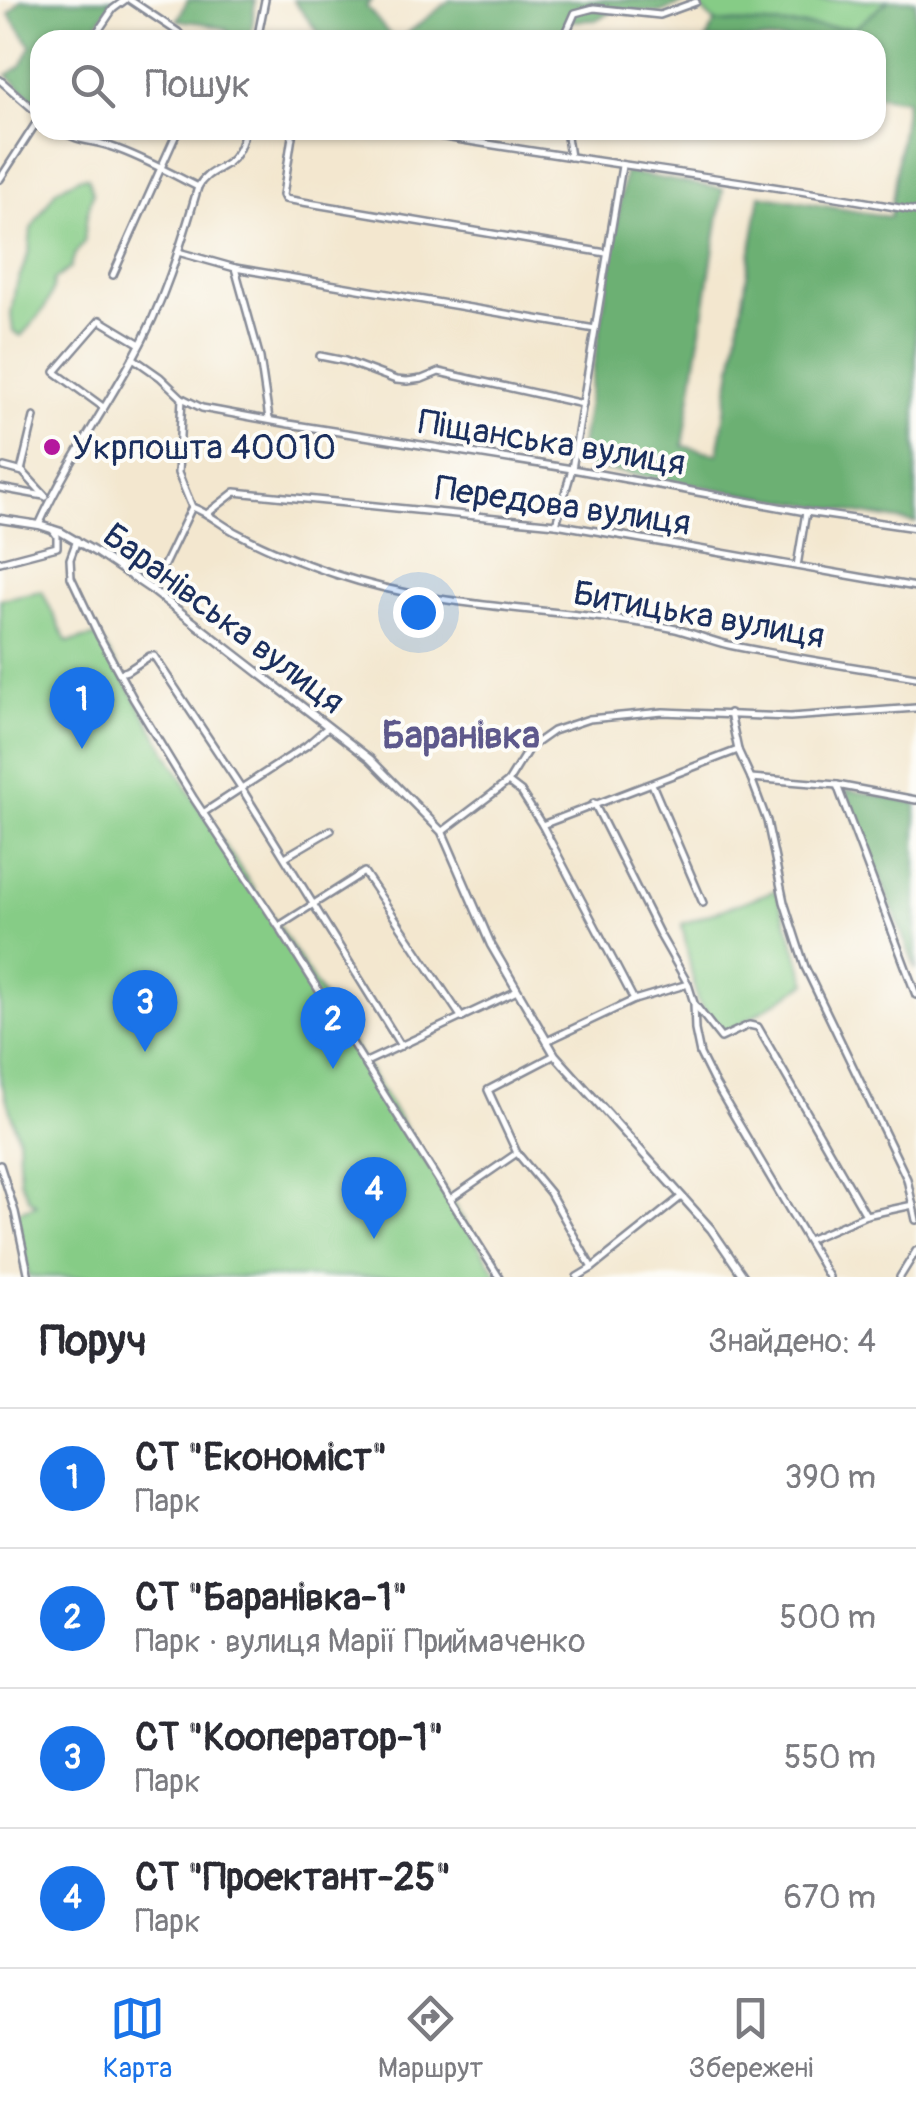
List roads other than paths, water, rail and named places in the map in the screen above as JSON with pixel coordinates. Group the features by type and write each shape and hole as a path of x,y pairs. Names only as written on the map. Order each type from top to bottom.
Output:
{"main road":[{"name":"Баранівська вулиця","path":"0,519 52,529 77,540 152,590 370,759 442,832 475,912 555,1055 712,1229 744,1277"}],"street":[{"path":"99,30 113,9 127,0 175,30"},
{"path":"257,30 265,0"},
{"path":"567,30 575,13 594,8 660,15 696,2"},
{"path":"0,80 30,107"},
{"path":"0,179 30,132"},
{"path":"86,140 128,153 198,187"},
{"path":"112,275 174,140"},
{"path":"39,526 49,497 140,344 178,252 198,187 203,178 236,157 242,140"},
{"path":"291,140 285,199 606,253"},
{"path":"468,140 916,212"},
{"path":"568,140 570,156"},
{"path":"556,524 572,469 622,166"},
{"path":"178,252 235,268 595,330"},
{"path":"235,268 260,358 269,419"},
{"path":"103,407 55,372 100,320 140,344"},
{"path":"320,356 396,380 422,379 439,372 583,404"},
{"path":"133,358 182,398 178,473 192,506 152,590"},
{"name":"Піщанська вулиця","path":"182,398 202,408 347,434 916,528"},
{"path":"21,471 34,417"},
{"path":"4,467 21,471 49,497"},
{"path":"0,488 49,497"},
{"name":"Передова вулиця","path":"208,513 234,492 556,524 916,586"},
{"name":"Битицька вулиця","path":"192,506 268,548 337,574 406,593 482,606 675,628 722,644 916,678"},
{"path":"797,566 806,512"},
{"path":"52,529 58,547"},
{"path":"0,562 77,540"},
{"path":"77,540 70,559 72,577 120,673 202,813 279,927 498,1277"},
{"path":"120,673 154,656 315,904 401,1046"},
{"path":"442,832 508,782 529,748 553,731 589,719 663,712 790,717 916,708"},
{"path":"730,713 738,750 766,821 784,902 805,967 906,1179 916,1220"},
{"path":"202,813 306,746 328,726"},
{"path":"542,825 738,750"},
{"path":"751,778 837,786 916,800"},
{"path":"508,782 520,792 542,825 634,1000"},
{"path":"652,784 703,903"},
{"path":"837,786 916,995"},
{"path":"594,803 688,984 700,1054 706,1067 830,1277"},
{"path":"285,857 331,830"},
{"path":"279,927 364,872 462,1018"},
{"path":"547,1040 634,1000 688,984"},
{"path":"364,1063 517,991"},
{"path":"694,1003 722,1038 749,1025 758,1027 866,1215"},
{"path":"555,1055 488,1090 516,1153 550,1194 592,1268"},
{"path":"450,1200 516,1153"},
{"path":"0,1165 29,1277"},
{"path":"577,1277 680,1197"},
{"path":"808,1240 866,1215 913,1205"},
{"path":"900,1277 916,1251"}],"place":[{"name":"Укрпошта 40010","path":"52,447"},
{"name":"СТ \"Економіст\"","path":"82,749"},
{"name":"СТ \"Кооператор-1\"","path":"145,1052"},
{"name":"СТ \"Баранівка-1\"","path":"333,1069"},
{"name":"СТ \"Проектант-25\"","path":"374,1239"}],"district":[{"name":"Баранівка","path":"461,735"}]}
